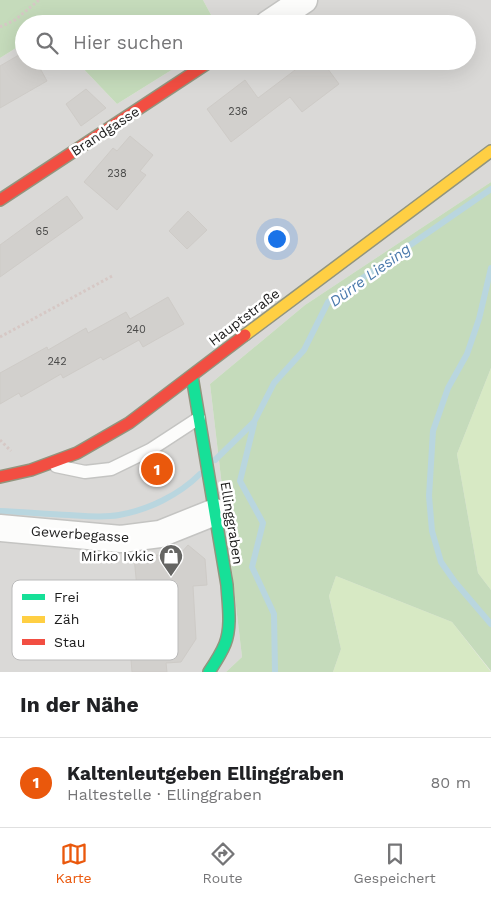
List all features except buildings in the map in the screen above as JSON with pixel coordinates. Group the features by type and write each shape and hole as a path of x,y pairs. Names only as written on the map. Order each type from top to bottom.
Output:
{"main road":[{"name":"Brandgasse","path":"0,200 197,70"},
{"name":"Hauptstraße","path":"0,477 49,465 77,453 121,428 491,151"},
{"name":"Ellinggraben","path":"192,376 215,512 229,614 226,642 219,658 209,672"}],"street":[{"path":"282,15 304,0"},
{"name":"Gewerbegasse","path":"0,528 121,539 160,534 215,512"}],"lane":[{"path":"49,465 85,472 111,469 150,450 199,418"}],"path":[{"path":"20,15 39,0"},
{"path":"0,27 15,19"},
{"path":"0,338 114,274"}],"shaded area":[{"path":"203,0 491,0 491,182 305,305 210,384 242,657 226,672 0,672 0,58 15,49 15,70 85,70 117,104 172,70 476,70 476,15 211,15"}],"green space":[{"path":"0,0 203,0 211,15 15,15 15,49 0,58"},
{"path":"85,70 172,70 117,104"},
{"path":"491,182 491,368 457,454 478,573 491,590 491,671 452,622 336,576 329,596 341,649 333,672 226,672 242,657 210,384 305,305"},
{"path":"491,368 491,590 478,573 457,454"},
{"path":"336,576 452,622 491,672 333,672 341,649 329,596"}],"waterway":[{"name":"Dürre Liesing","path":"215,460 254,422 274,383 304,350 328,302 491,189"},
{"path":"491,268 479,319 467,354 448,388 433,431 429,496 432,531 441,562 455,582 491,624"},
{"path":"254,424 240,481 263,523 252,567 274,614 275,672"},
{"name":"Dürre Liesing","path":"0,511 94,516 130,513 173,495 200,474"}],"traffic: fast":[{"path":"192,376 227,585 229,607 229,622 225,644 209,672"}],"traffic: slow":[{"path":"245,335 491,151"}],"traffic: jam":[{"path":"0,200 197,70"},
{"path":"0,477 31,470 77,453 129,423 245,335"}],"place":[{"name":"Kaltenleutgeben Ellinggraben","path":"157,469"},
{"name":"Mirko Ivkic","path":"171,577"}]}
